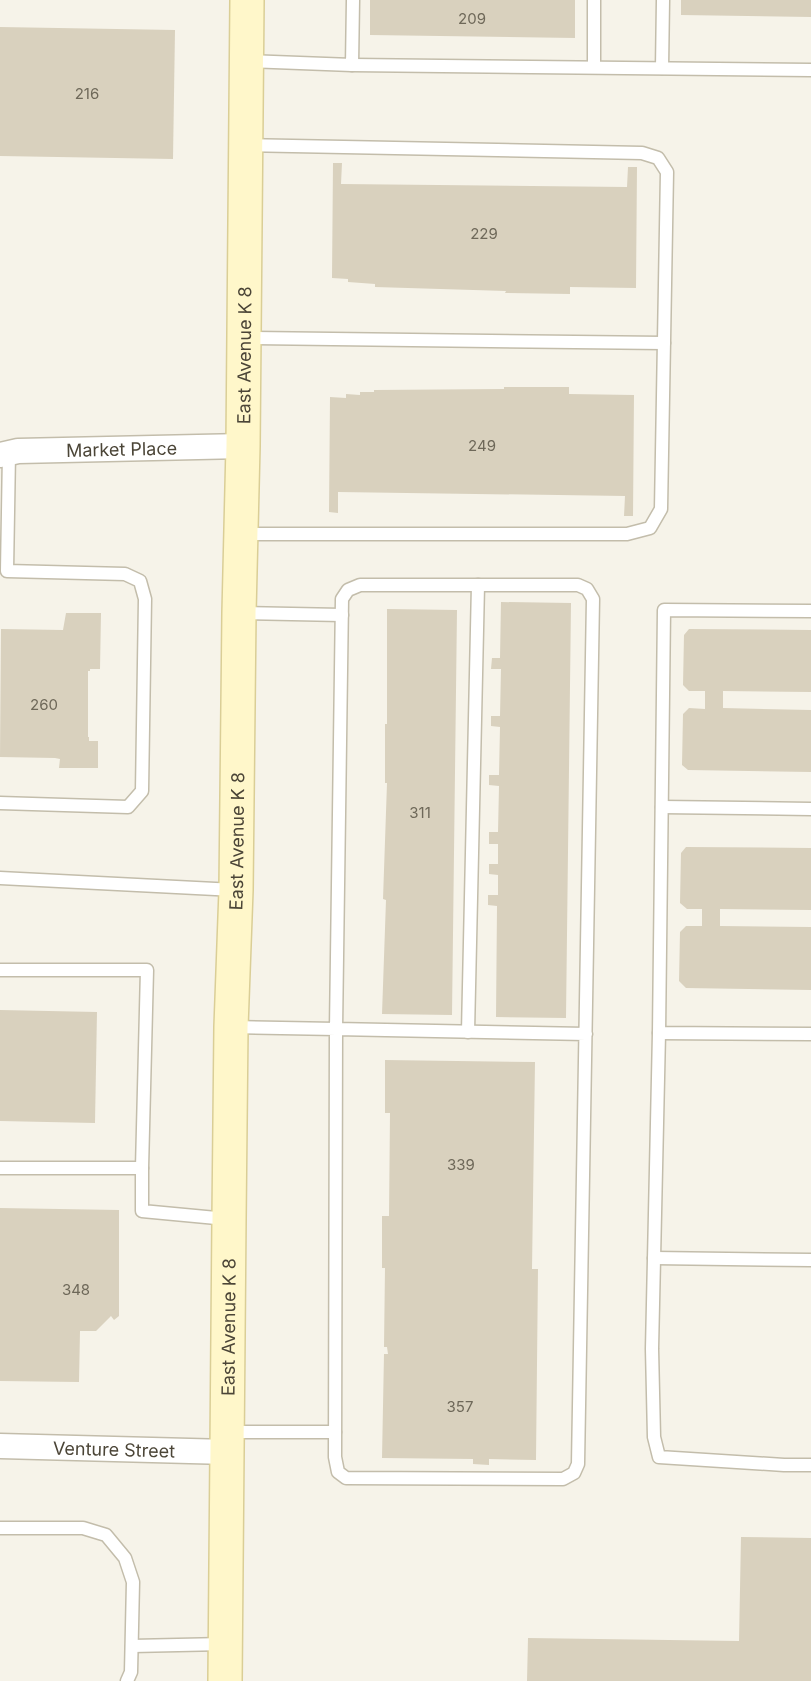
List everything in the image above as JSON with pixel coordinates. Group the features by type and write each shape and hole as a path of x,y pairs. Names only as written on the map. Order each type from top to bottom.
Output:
{"street":[{"name":"East Avenue K 8","path":"225,1681 231,1027 236,890 243,446 247,0"},
{"name":"Market Place","path":"4,454 18,451 243,446"},
{"name":"Venture Street","path":"0,1446 227,1442"}],"lane":[{"path":"352,65 353,0"},
{"path":"594,0 594,67"},
{"path":"662,68 663,0"},
{"path":"246,61 352,65 811,70"},
{"path":"241,534 627,534 650,528 662,509 666,172 658,158 642,153 245,145"},
{"path":"244,338 664,343"},
{"path":"0,803 128,807 142,791 145,599 140,581 125,574 3,572 4,454"},
{"path":"360,585 578,585 587,589 593,599 578,1464 574,1473 563,1479 346,1478 338,1472 335,1457 336,1029 342,615 342,599 348,590 360,585"},
{"path":"468,1032 478,585"},
{"path":"811,611 664,610 659,1033 652,1349 654,1437 659,1457 811,1465"},
{"path":"239,613 342,615"},
{"path":"662,807 811,809"},
{"path":"0,878 236,890"},
{"path":"0,970 147,970 142,1210 229,1219"},
{"path":"231,1027 586,1034"},
{"path":"659,1033 811,1034"},
{"path":"0,1168 142,1168"},
{"path":"654,1258 811,1260"},
{"path":"227,1442 335,1432"},
{"path":"0,1528 83,1528 106,1535 125,1558 133,1582 132,1672 127,1681"},
{"path":"132,1647 225,1644"}],"building":[{"path":"370,0 575,0 575,38 370,35"},
{"path":"681,0 811,0 811,17 681,15"},
{"path":"0,27 175,30 173,159 0,156"},
{"path":"333,163 342,163 341,184 627,187 628,167 637,167 636,288 570,287 570,294 505,293 506,291 375,287 375,284 332,278"},
{"path":"504,387 569,387 569,394 634,395 633,516 624,516 625,496 338,492 338,513 329,512 330,397 346,398 346,394 360,395 360,392 374,392 374,390 504,389"},
{"path":"501,602 571,603 566,1018 496,1017 497,906 488,905 488,895 498,895 498,875 489,874 489,864 498,864 498,844 489,844 489,832 498,832 499,786 489,785 489,775 499,775 500,727 491,726 491,716 500,716 501,669 491,669 492,658 500,658"},
{"path":"387,609 457,610 452,1015 382,1014 386,900 383,899 387,783 385,783 385,724 387,724"},
{"path":"66,613 101,613 100,669 88,671 88,737 89,741 98,741 98,768 59,768 60,759 55,758 0,757 1,629 63,630"},
{"path":"689,629 811,630 811,692 723,691 723,708 811,710 811,772 688,770 682,765 683,714 689,708 705,709 705,691 689,691 683,685 684,635"},
{"path":"686,847 811,848 811,910 720,909 720,926 811,927 811,990 686,988 679,981 680,932 686,926 702,926 702,909 687,909 680,903 681,853"},
{"path":"0,1010 97,1012 95,1123 0,1121"},
{"path":"385,1060 535,1062 532,1269 538,1269 536,1460 489,1459 489,1465 473,1464 473,1459 382,1458 384,1354 388,1354 387,1347 384,1347 385,1268 382,1268 382,1216 389,1216 390,1113 385,1113"},
{"path":"0,1208 119,1210 119,1316 114,1320 111,1316 96,1331 80,1331 79,1382 0,1381"},
{"path":"741,1537 811,1538 811,1681 527,1681 528,1638 739,1641"}]}
